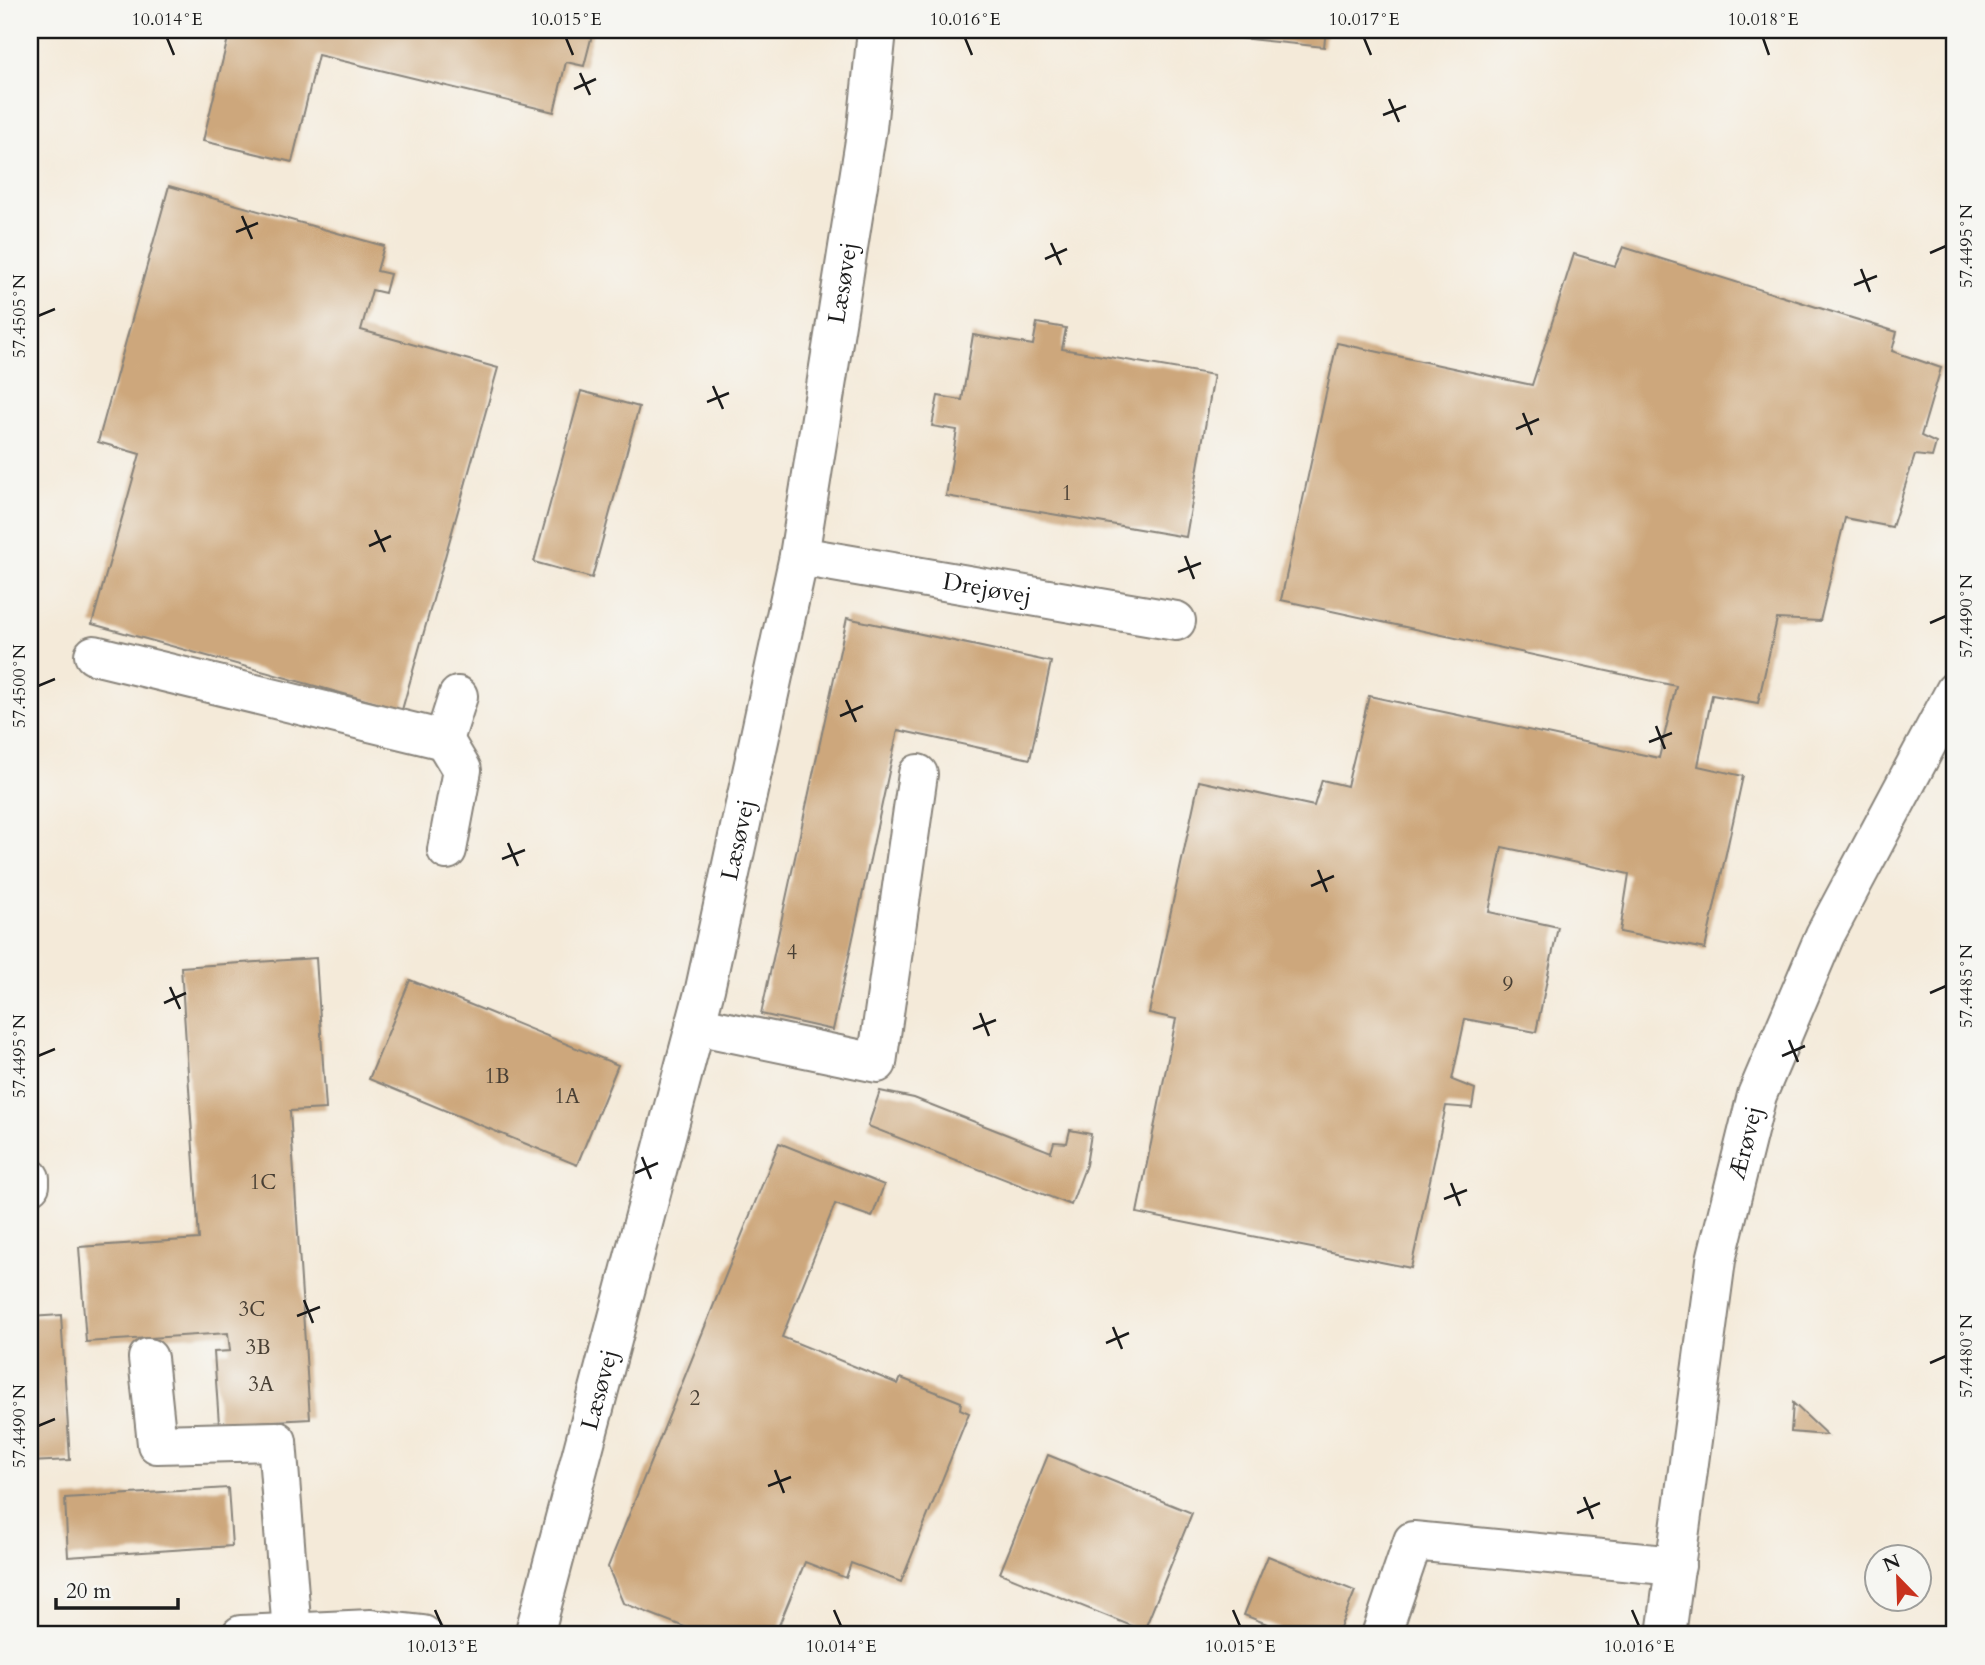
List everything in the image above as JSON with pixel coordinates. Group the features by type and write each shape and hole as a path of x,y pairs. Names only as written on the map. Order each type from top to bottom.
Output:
{"street":[{"name":"Læsøvej","path":"534,1635 695,1025 799,556 867,128 877,30"},
{"name":"Drejøvej","path":"799,556 1176,621"},
{"path":"94,655 444,740 462,769 447,850"},
{"name":"Ærøvej","path":"1667,1635 1716,1261 1757,1095 1825,935 1955,691"},
{"path":"444,740 458,696"},
{"path":"695,1025 877,1063 918,774"},
{"path":"30,1178 30,1185"},
{"path":"148,1358 157,1444 277,1441 292,1633"},
{"path":"1381,1635 1413,1541 1676,1566"},
{"path":"241,1635 333,1633 372,1629 423,1635"}],"building":[{"path":"230,30 593,31 584,66 566,62 554,112 318,55 292,162 203,141"},
{"path":"1164,30 1326,30 1324,47"},
{"path":"169,186 384,246 377,271 390,274 385,293 372,290 361,330 498,368 402,710 92,624 140,454 98,442"},
{"path":"1623,247 1897,332 1892,351 1941,368 1921,436 1936,443 1932,457 1915,455 1892,527 1845,518 1820,621 1777,619 1758,703 1712,695 1698,766 1743,776 1705,949 1620,932 1629,874 1502,847 1489,912 1558,927 1536,1032 1465,1019 1452,1080 1475,1089 1472,1108 1446,1106 1411,1268 1137,1213 1176,1019 1149,1013 1199,781 1314,806 1322,780 1347,786 1369,696 1659,758 1676,686 1281,600 1337,343 1532,385 1574,254 1615,266"},
{"path":"1037,323 1066,328 1062,349 1214,375 1186,537 946,496 957,430 932,426 938,396 962,400 973,335 1033,345"},
{"path":"581,391 639,407 592,578 534,562"},
{"path":"847,618 1051,662 1030,759 898,730 833,1030 761,1014"},
{"path":"316,958 326,1109 290,1111 310,1419 219,1424 214,1352 230,1351 228,1333 86,1342 79,1247 199,1239 181,967"},
{"path":"410,980 618,1065 577,1165 369,1079"},
{"path":"880,1091 914,1098 1051,1152 1054,1142 1067,1143 1070,1130 1091,1134 1086,1165 1071,1205 868,1126"},
{"path":"779,1143 884,1185 872,1217 835,1204 782,1337 898,1384 901,1378 961,1402 960,1409 969,1413 901,1582 851,1563 846,1578 805,1562 775,1635 705,1635 623,1603 608,1567"},
{"path":"61,1315 70,1460 30,1462 30,1317"},
{"path":"1793,1403 1827,1435 1791,1432"},
{"path":"1048,1455 1192,1513 1144,1631 1000,1573"},
{"path":"228,1488 232,1546 68,1557 65,1498"},
{"path":"1268,1556 1355,1591 1337,1635 1295,1635 1244,1615"}]}
